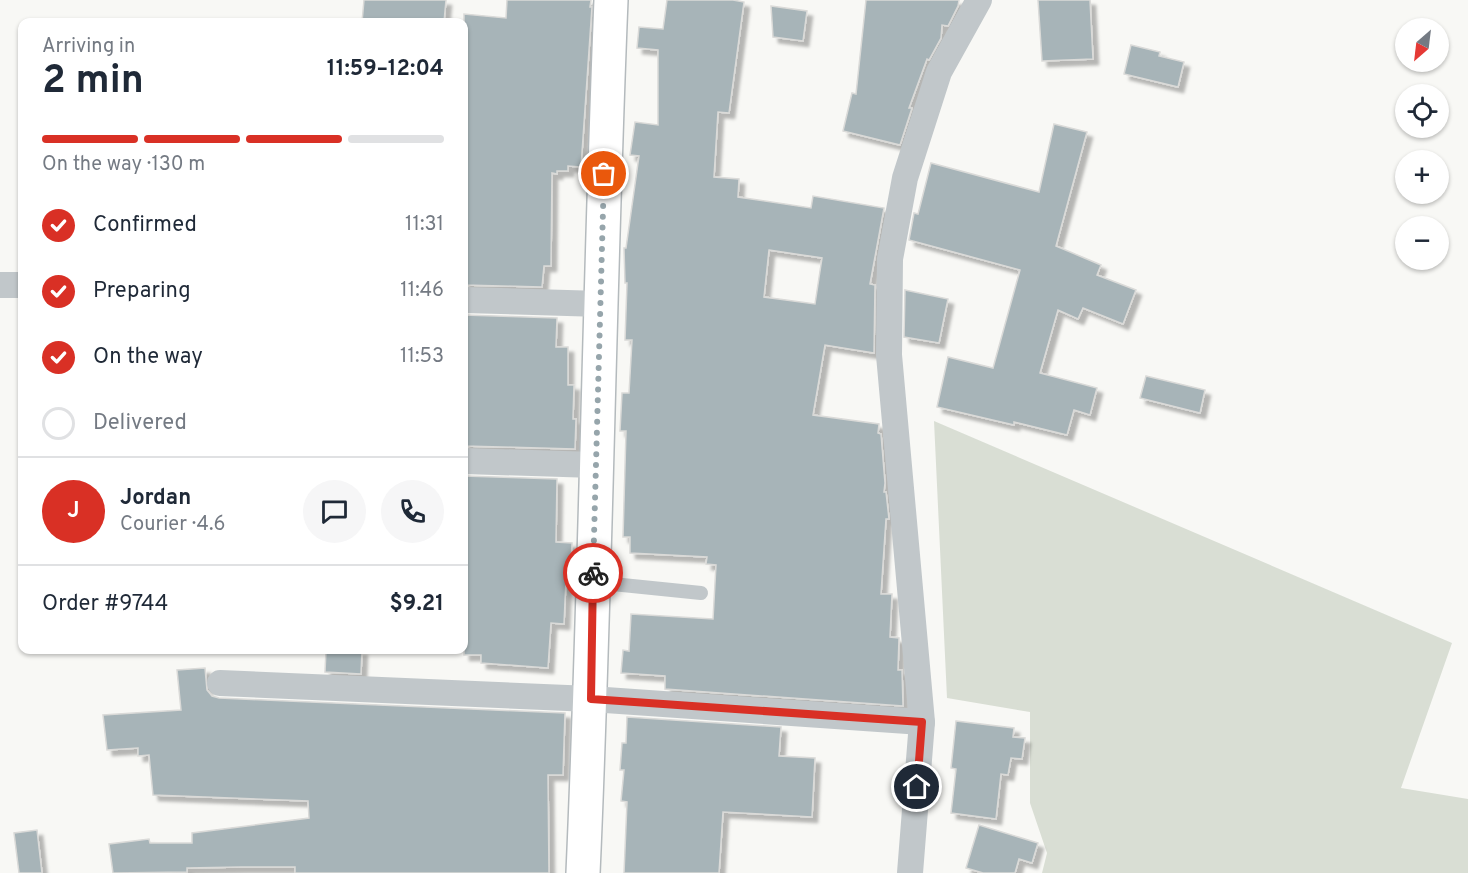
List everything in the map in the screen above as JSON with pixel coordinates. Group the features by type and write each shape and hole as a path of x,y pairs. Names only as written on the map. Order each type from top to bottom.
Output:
{"highway":[{"path":"583,873 591,699 611,0"}],"street":[{"path":"910,873 922,722 889,356 890,259 905,178 939,72 979,0"},
{"path":"0,285 18,285"},
{"path":"468,300 601,304"},
{"path":"468,461 596,465"},
{"path":"220,683 591,699 922,722"}],"lane":[{"path":"593,582 701,593"}],"shaded area":[{"path":"934,421 1452,643 1401,788 1468,799 1468,873 1042,873 1047,853 1030,803 1030,712 947,698"}],"building":[{"path":"364,0 446,0 444,18 362,18"},
{"path":"507,0 591,0 581,167 568,166 568,171 552,173 551,266 544,266 542,287 468,285 468,18 464,18 464,14 506,18"},
{"path":"667,0 744,2 729,113 718,112 714,177 739,179 738,197 811,208 813,196 884,208 870,284 875,285 874,353 825,345 813,415 879,424 884,492 886,492 889,519 886,519 881,594 892,594 890,637 899,638 898,670 902,670 903,706 665,689 665,676 621,673 623,650 629,651 631,614 713,619 716,565 706,564 707,557 630,553 630,537 623,537 626,431 620,431 622,393 629,393 632,340 625,340 627,283 625,283 624,248 626,248 639,156 630,155 635,122 658,125 658,50 637,48 639,27 663,29","holes":["769,250 822,258 815,304 764,297"]},
{"path":"866,0 959,0 948,26 942,25 941,38 929,60 927,59 909,108 912,108 900,145 843,131 852,93 856,94"},
{"path":"1038,0 1090,0 1093,59 1042,61"},
{"path":"771,6 807,11 803,41 773,37"},
{"path":"1131,45 1160,52 1159,56 1184,62 1178,87 1124,74"},
{"path":"1054,124 1087,132 1056,246 1101,265 1097,275 1136,290 1123,324 1083,308 1078,319 1058,310 1040,373 1097,388 1090,415 1074,410 1067,435 937,407 948,357 993,368 1020,270 909,240 914,213 918,214 931,163 1039,192"},
{"path":"905,290 948,299 939,343 904,337"},
{"path":"468,315 557,318 556,347 568,347 568,385 574,385 575,449 468,446"},
{"path":"1146,376 1205,390 1200,413 1140,398"},
{"path":"468,476 557,479 556,542 572,543 570,580 566,580 564,624 551,623 548,668 481,663 481,655 464,655 468,654"},
{"path":"326,654 362,654 361,674 325,672"},
{"path":"205,668 207,690 212,696 219,698 565,713 563,775 548,775 549,873 295,873 295,867 241,867 187,868 187,872 113,873 109,844 149,839 150,843 192,843 192,833 309,818 308,801 153,795 149,755 138,756 138,748 107,750 103,715 181,710 177,670"},
{"path":"627,717 781,727 779,756 815,758 812,817 723,812 719,873 624,873 627,802 621,801 624,770 620,770 622,743 626,743"},
{"path":"956,721 1014,728 1013,737 1025,738 1022,759 1011,758 1008,775 1001,774 996,819 951,813 956,769 951,768"},
{"path":"979,825 1038,843 1032,863 1019,859 1015,873 983,873 966,868"},
{"path":"37,830 42,873 19,873 14,833"}],"way so far":[{"path":"593,573 604,174"}],"route":[{"path":"593,573 591,699 922,722 917,787"}]}
